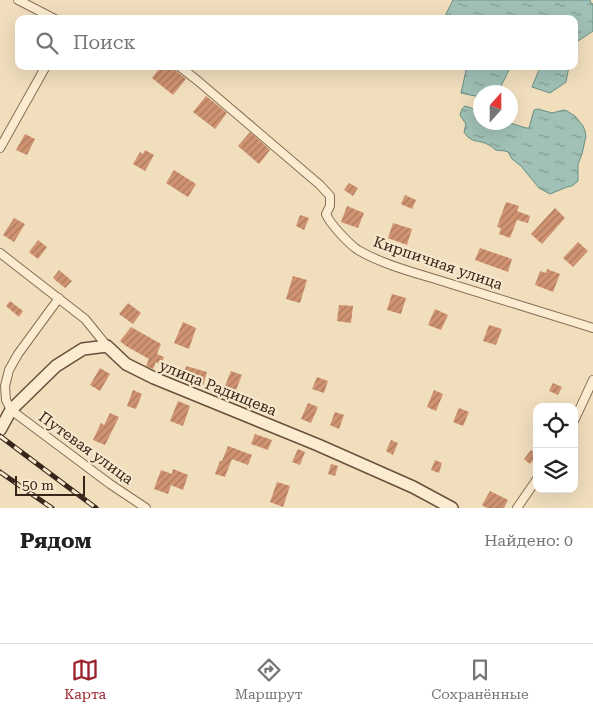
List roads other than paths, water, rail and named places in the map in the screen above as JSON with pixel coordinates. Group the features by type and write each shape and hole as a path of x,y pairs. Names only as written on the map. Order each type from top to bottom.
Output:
{"street":[{"path":"18,0 47,15"},
{"path":"0,148 44,70"},
{"name":"Кирпичная улица","path":"184,70 320,185 330,196 330,206 326,214 328,218 356,249 414,273 593,328"},
{"name":"улица Радищева","path":"0,253 85,319 107,346 126,364 154,378 413,487 452,508"},
{"path":"11,410 6,400 5,386 8,370 59,298"},
{"path":"0,430 11,410 56,366 83,349 107,346"},
{"path":"578,412 593,380"},
{"name":"Путевая улица","path":"11,410 110,484 146,508"},
{"path":"517,508 533,485"}],"water":[{"path":"453,0 590,0 593,4 593,31 578,41 578,15 446,14"},
{"path":"466,70 509,70 502,85 473,85 473,96 461,93"},
{"path":"539,70 568,70 566,82 550,93 532,87"},
{"path":"465,106 473,109 473,130 518,130 518,126 529,128 534,110 538,109 552,113 567,111 575,116 583,126 586,136 578,164 578,181 572,186 550,194 539,188 521,166 512,159 508,152 496,150 485,143 472,140 467,136 464,132 466,124 460,115"}],"railway":[{"path":"0,436 96,508"},
{"path":"0,472 52,508"}]}
